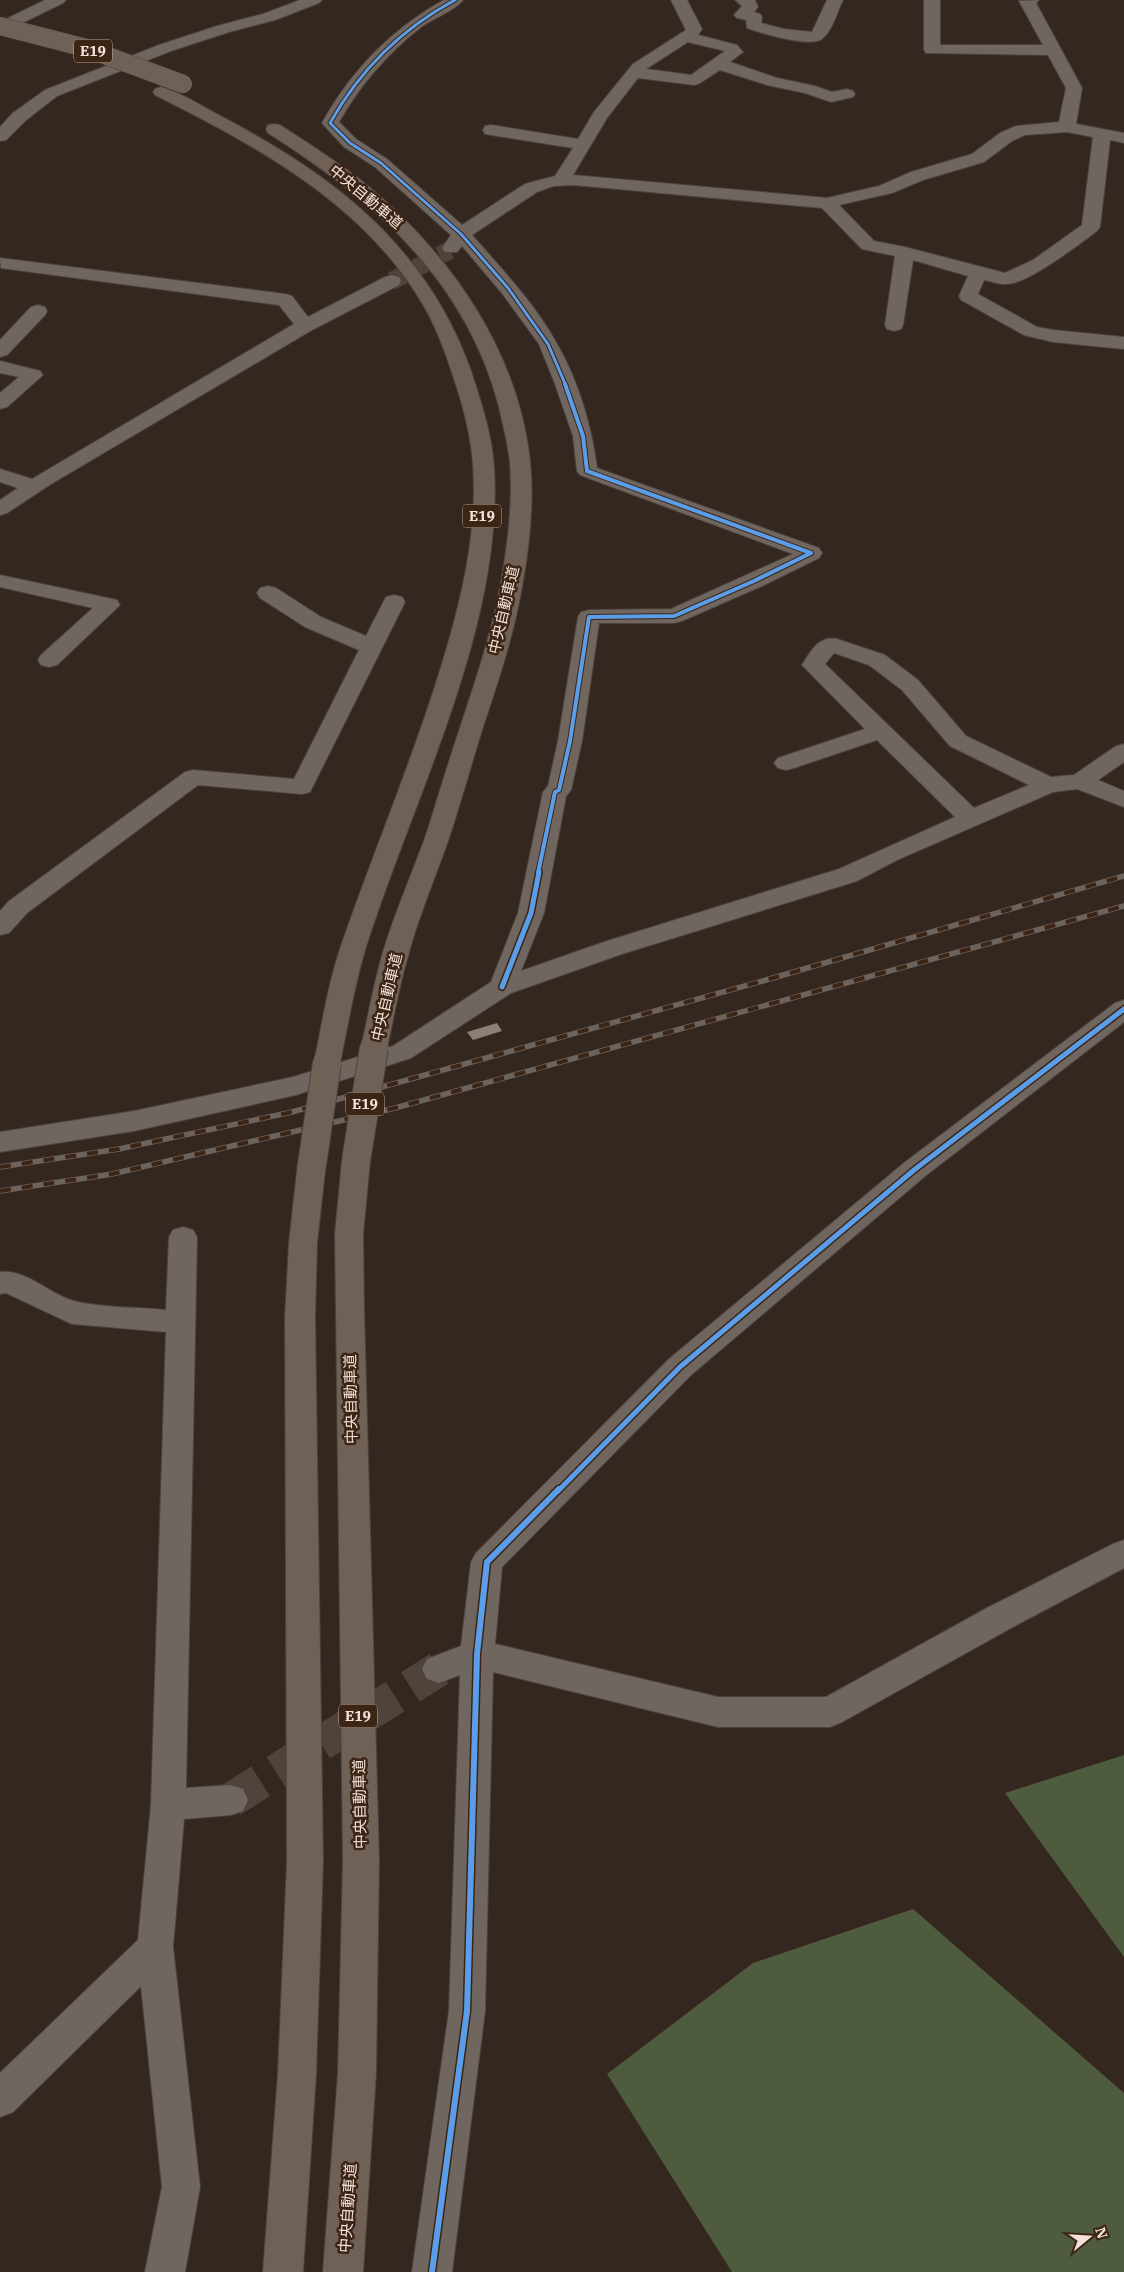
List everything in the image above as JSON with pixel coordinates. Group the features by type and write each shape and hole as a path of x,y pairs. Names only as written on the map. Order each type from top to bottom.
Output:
{"highway":[{"name":"E19","path":"0,27 86,48 183,84 236,108"},
{"name":"中央自動車道","path":"0,40 115,73 161,92 230,125 274,151 315,179 373,230 402,262 428,296 455,351 476,416 484,477 481,539 469,605 450,676 349,961 327,1063 311,1171 303,1243 300,1317 305,1860 297,2074 283,2272"},
{"name":"中央自動車道","path":"260,121 290,138 362,189 390,214 440,267 467,306 498,365 511,410 520,463 518,538 509,601 491,668 437,836 392,964 374,1048 356,1160 350,1234 349,1310 361,1860 357,2072 344,2272"}],"street":[{"path":"0,27 58,0"},
{"path":"0,136 19,116 51,93 165,48 223,29 269,17 314,0"},
{"path":"455,0 439,8 404,34 375,61 340,103 330,123 350,143 381,163 455,242 508,288 548,344 565,384 583,436 587,471 812,552 754,581 674,616 589,617 570,740 559,790 555,792 542,865 536,880 531,913 502,987"},
{"path":"564,181 563,176 571,168 600,116 635,73 645,62 687,38 694,29 679,0"},
{"path":"743,0 749,3 750,7 742,15 754,17 753,25 765,30 808,37 816,36 820,32 836,0"},
{"path":"932,0 932,50 1053,50"},
{"path":"1031,0 1027,0 1074,88 1067,127"},
{"path":"635,73 694,80 735,52 731,48 687,38"},
{"path":"718,64 773,82 809,89 831,97 847,94"},
{"path":"455,242 531,188 552,181 827,203 909,181 917,176 978,158 1006,137 1022,130 1067,127 1124,138"},
{"path":"492,130 584,145"},
{"path":"827,203 868,246 904,252 978,273 1007,279 1039,264 1091,227 1102,134"},
{"path":"894,325 904,252"},
{"path":"1,262 285,300 306,326"},
{"path":"978,273 968,296 1031,331 1053,336 1124,343"},
{"path":"0,509 306,326 392,281"},
{"path":"0,351 38,311"},
{"path":"0,367 33,375 0,403"},
{"path":"0,475 35,487"},
{"path":"0,581 109,605 49,660"},
{"path":"268,592 312,622 372,647"},
{"path":"0,927 18,906 193,777 302,788 394,602"},
{"path":"972,819 813,665 829,644 876,660 910,685 958,741 1048,785"},
{"path":"786,764 882,732"},
{"path":"0,1142 134,1121 296,1086 402,1052 502,987 613,948 848,875 888,855 1048,785 1080,781 1124,752"},
{"path":"1080,781 1124,800"},
{"path":"432,2272 467,2010 476,1654 487,1562 680,1367 889,1194 914,1170 1124,1009"},
{"path":"165,2272 181,2188 155,1948 168,1805 183,1237"},
{"path":"0,1283 8,1282 72,1313 181,1322"},
{"path":"439,1669 476,1654 718,1712 830,1712 999,1618 1124,1553"},
{"path":"168,1805 231,1800"},
{"path":"0,2099 155,1948"}],"green space":[{"path":"1124,1755 1124,1957 1005,1793"},
{"path":"913,1909 1124,2093 1124,2272 732,2272 607,2074 753,1963"}],"building":[{"path":"497,1023 502,1031 473,1040 467,1032"}],"tunnel":[{"path":"392,281 450,250"},
{"path":"231,1800 439,1669"}],"railway":[{"path":"0,1167 119,1149 292,1112 766,980 1124,876"},
{"path":"0,1191 112,1174 395,1108 1124,906"}],"cycle path":[{"path":"455,0 436,10 400,36 383,52 353,86 330,123 350,143 381,163 461,234 508,288 548,344 565,384 583,436 587,471 811,553 754,581 674,616 589,617 570,741 559,790 555,792 541,865 536,880 531,913 502,987"},
{"path":"432,2272 467,2011 477,1654 487,1562 680,1367 914,1170 1124,1009"}]}
